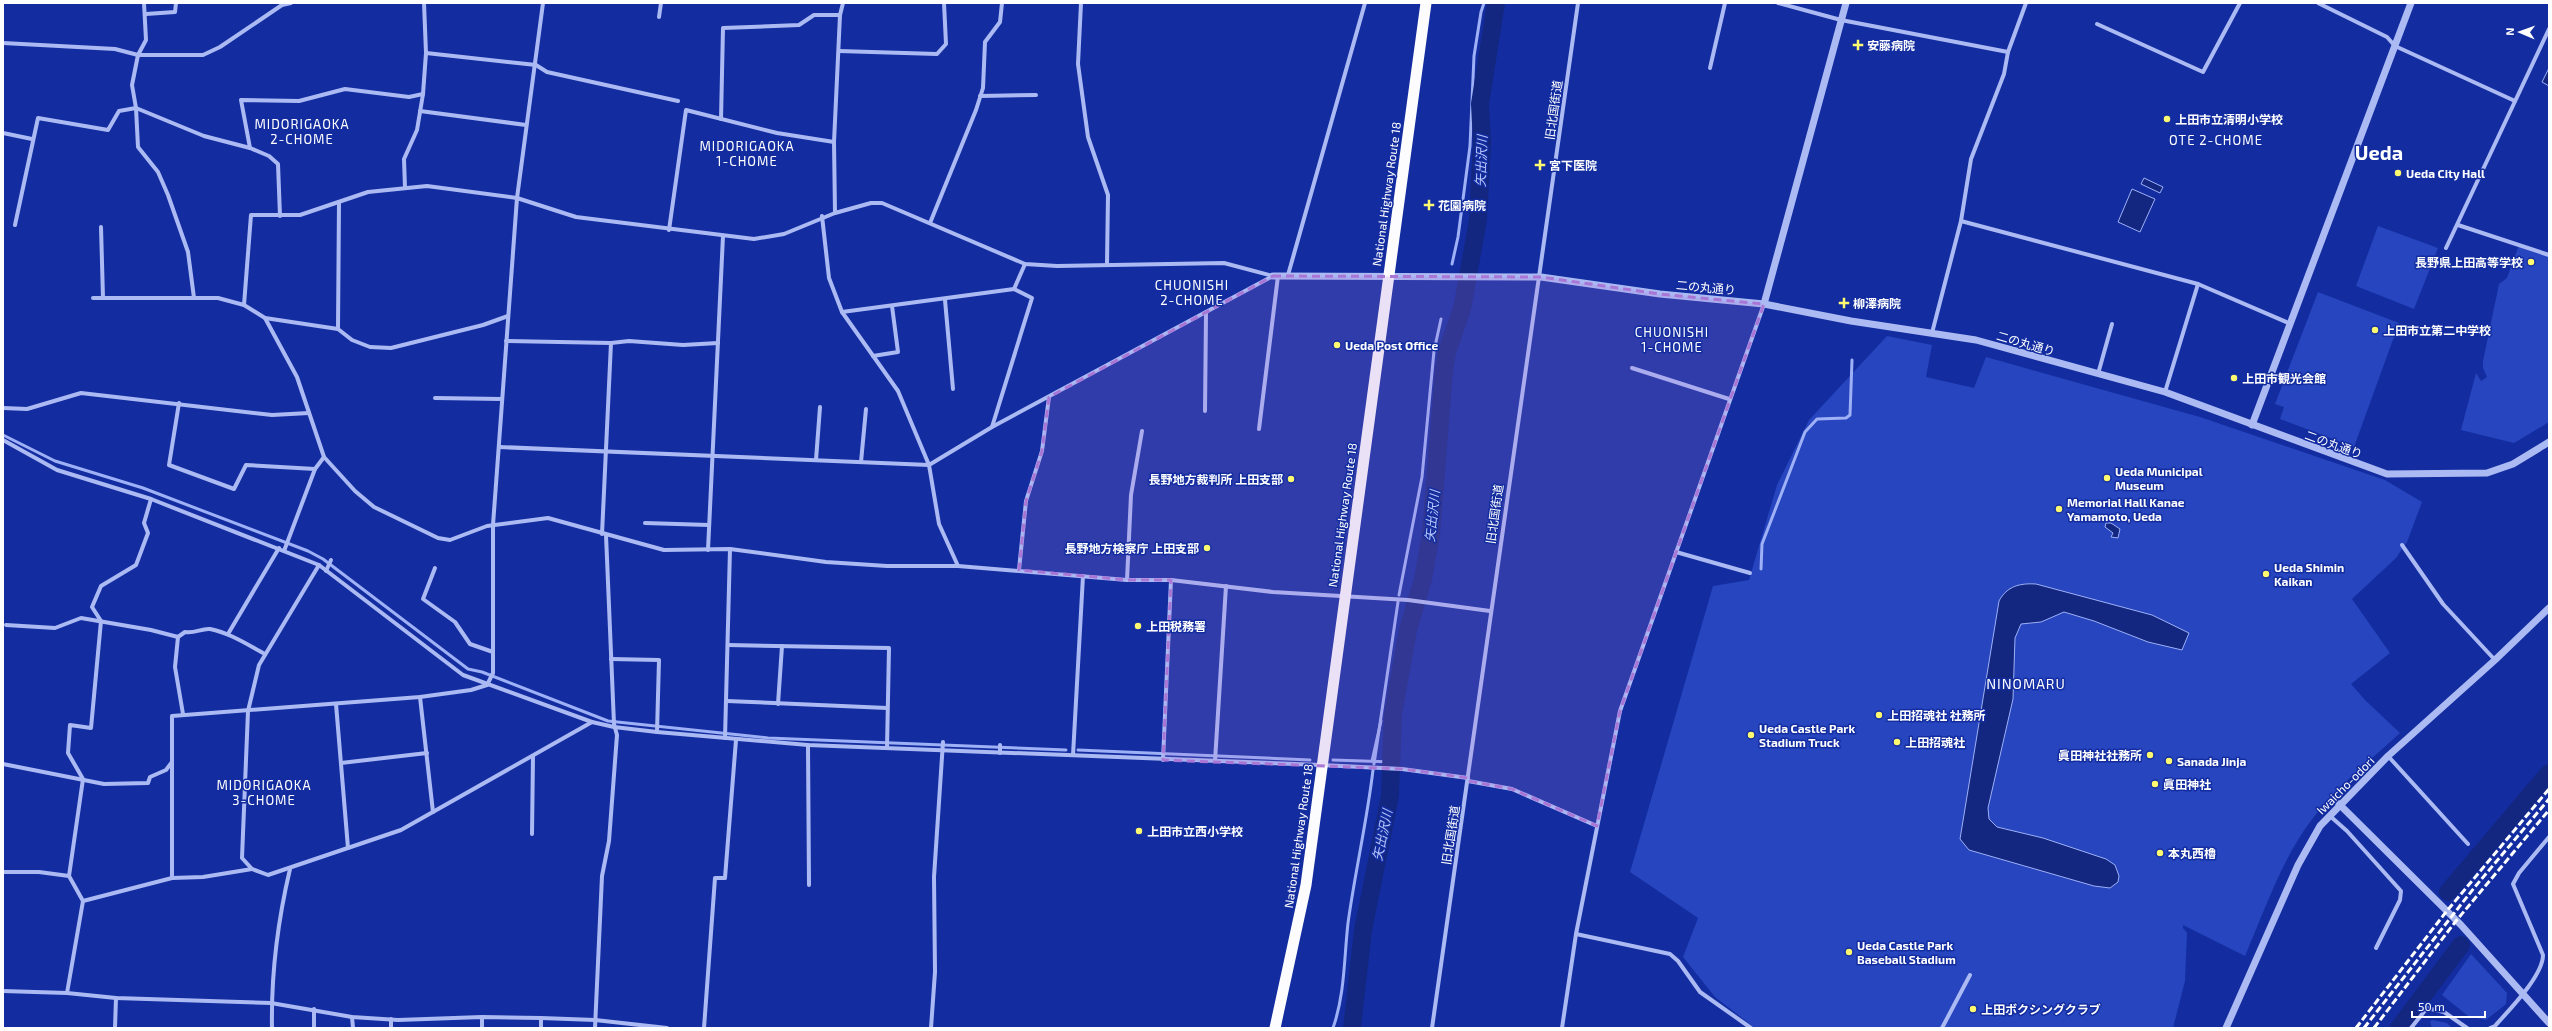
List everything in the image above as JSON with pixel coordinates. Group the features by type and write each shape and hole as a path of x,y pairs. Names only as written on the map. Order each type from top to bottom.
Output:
{"highway":[{"name":"National Highway Route 18","path":"1275,1028 1306,885 1344,595 1426,3"}],"street":[{"path":"144,3 146,14 146,40 138,55 132,85 136,108 138,147 158,172 168,195 188,252 194,298"},
{"path":"146,14 175,12 176,3"},
{"path":"3,43 115,49 138,55 203,55 220,47 282,5 290,3"},
{"path":"405,188 404,159 417,130 424,94 426,53 424,3"},
{"path":"172,878 172,716 420,697 471,690 487,685 493,673 493,525 506,341 517,198 543,3"},
{"path":"659,17 661,3"},
{"path":"835,212 834,142 840,16 843,3"},
{"path":"838,51 938,54 946,44 944,3"},
{"path":"930,223 964,143 980,96 985,42 1000,22 1002,3"},
{"path":"1082,3 1078,64 1088,137 1108,195 1107,264"},
{"path":"1288,275 1364,3"},
{"name":"旧北国街道","path":"1432,1028 1468,779 1490,611 1541,277 1578,3"},
{"path":"1710,68 1726,3"},
{"path":"1778,3 1842,20 2008,52"},
{"path":"1562,1028 1576,934 1620,711 1729,399 1764,304 1846,3"},
{"path":"1932,333 1961,220 1970,159 2004,74 2008,52 2026,3"},
{"path":"2097,24 2203,72 2240,3"},
{"path":"2318,3 2387,37 2395,46 2515,101"},
{"path":"2252,425 2411,3"},
{"path":"721,119 723,28 799,25 814,15 840,16"},
{"path":"2446,248 2549,29"},
{"path":"426,53 536,64 547,72 678,101"},
{"path":"250,148 241,100 299,101 345,89 409,97 424,94"},
{"path":"980,96 1036,95"},
{"path":"15,225 32,139 38,118 108,130 119,111 136,108 204,136 250,148 269,156 278,164 280,216"},
{"path":"669,230 686,110 777,133 834,142"},
{"path":"420,111 526,125"},
{"path":"3,133 32,139"},
{"path":"244,305 251,215 300,215 368,192 427,186 517,198 576,217 669,230 754,239 784,234 822,216 835,212 871,203 882,203 1025,264 1057,266 1224,263 1276,276 1388,275"},
{"path":"338,329 339,202"},
{"path":"822,216 829,278 842,312 898,391 929,464 939,524 958,566"},
{"path":"1961,220 2198,284 2291,324"},
{"path":"2458,225 2549,255"},
{"path":"101,227 103,298"},
{"path":"708,550 723,236"},
{"path":"1014,289 1025,264"},
{"name":"二の丸通り","path":"1388,275 1541,277 1660,294 1764,304 1851,321 1976,340 2097,375 2166,392 2376,471 2403,475 2487,473 2512,464 2549,442"},
{"path":"499,447 712,457 929,464 1049,397 1276,276"},
{"path":"1259,429 1276,276"},
{"path":"2166,392 2198,284"},
{"path":"842,312 945,300 1014,289 1032,298 992,428"},
{"path":"93,298 218,298 244,305 265,318 338,329 352,340 370,346 391,348 483,325 508,316"},
{"path":"945,300 953,389"},
{"path":"873,356 898,352 892,306"},
{"path":"1205,411 1206,314"},
{"path":"265,318 297,377 324,457 355,491 374,507 438,538 450,540 493,525 548,518 664,550 730,550 872,565 958,566 1019,570 1062,576 1083,576 1127,580 1171,580 1273,592 1344,595 1408,600 1490,611"},
{"path":"2097,375 2112,324"},
{"path":"506,341 611,343 629,341 683,346 718,343"},
{"path":"595,1028 602,876 609,841 617,735 614,727 604,534 611,343"},
{"path":"1632,368 1729,399"},
{"path":"3,408 27,408 82,392 272,415 309,413"},
{"path":"1019,570 1026,501 1042,451 1049,397"},
{"path":"435,398 502,399"},
{"path":"179,403 169,465 234,490 246,465 315,469"},
{"path":"816,460 820,407"},
{"path":"862,462 866,409"},
{"path":"1127,580 1131,495 1142,431"},
{"path":"3,440 57,470 151,499 279,548 285,548 327,570 463,675 592,722 614,727 657,732 808,745 1402,769 1468,779 1512,789 1597,826"},
{"path":"285,548 315,469 324,457"},
{"path":"67,993 83,901 69,876 83,779 68,752 70,725 91,728 102,621 92,608 101,586 136,565 148,534 144,524 151,499"},
{"path":"644,522 709,525"},
{"path":"2402,545 2443,604 2495,660"},
{"path":"228,634 279,548"},
{"path":"725,738 730,550"},
{"path":"1676,552 1750,573"},
{"path":"327,570 331,560"},
{"path":"319,565 259,665 248,711 242,858 252,869 268,875 290,869 401,830 592,722"},
{"path":"435,568 423,599 455,622 470,644 493,652"},
{"path":"1073,755 1083,576"},
{"path":"1162,760 1171,580"},
{"path":"1215,761 1226,586"},
{"name":"Iwaicho-odori","path":"2226,1028 2304,852 2320,826 2339,804 2388,756 2495,660 2549,608"},
{"path":"6,625 55,628 81,618 178,637 186,632 192,633 208,628 228,634 266,654"},
{"path":"178,637 176,667 183,714"},
{"path":"728,645 888,648 887,748"},
{"path":"778,704 782,646"},
{"path":"611,659 659,660 657,732"},
{"path":"420,697 433,812"},
{"path":"727,701 887,708"},
{"path":"336,704 348,848"},
{"path":"704,1028 715,878 725,878 736,740"},
{"path":"931,1028 935,972 934,877 943,742"},
{"path":"808,745 809,885"},
{"path":"1000,745 1000,752"},
{"path":"341,763 427,754"},
{"path":"532,834 533,756"},
{"path":"2388,756 2468,844"},
{"path":"3,764 104,784 148,783 150,777 166,770 172,762"},
{"path":"2339,804 2461,925 2549,1023"},
{"path":"2330,816 2347,830 2400,891 2400,900 2376,948"},
{"path":"2490,1028 2495,1026 2523,993 2542,966 2543,955 2513,884 2519,873 2549,837"},
{"path":"83,901 172,878 202,877 252,869"},
{"path":"272,1028 271,1004 281,907 290,869"},
{"path":"3,872 40,872 69,876"},
{"path":"1576,934 1670,954 1678,961 1700,992 1751,1028"},
{"path":"1942,1028 1970,975"},
{"path":"3,990 67,993 116,998 271,1004 314,1009 352,1017 391,1020 482,1017 541,1018 595,1020 666,1028"},
{"path":"116,998 116,1028"},
{"path":"2411,1028 2427,1008 2444,1012 2467,1028"},
{"path":"314,1009 314,1028"},
{"path":"352,1017 353,1028"},
{"path":"482,1017 482,1028"},
{"path":"541,1018 541,1028"},
{"path":"391,1020 391,1028"}],"highlighted area":[{"path":"1273,276 1541,277 1660,294 1764,304 1620,711 1597,826 1512,789 1468,781 1468,778 1402,769 1163,760 1171,580 1127,580 1019,570 1026,501 1042,451 1049,397"}],"shaded area":[{"path":"2549,68 2549,86 2542,82"},
{"path":"2144,178 2163,187 2160,193 2141,184"},
{"path":"2132,189 2155,199 2140,232 2118,222"},
{"path":"2378,226 2438,248 2414,309 2356,286"},
{"path":"2519,245 2549,255 2549,422 2514,443 2461,430 2476,373 2481,381 2487,377 2483,368 2483,361 2499,284 2507,278"},
{"path":"2318,292 2399,323 2354,447 2280,419 2284,407 2275,404"},
{"path":"1887,336 1932,345 1926,377 1974,388 1986,357 2200,417 2385,480 2422,502 2407,542 2396,558 2352,599 2390,653 2351,684 2365,700 2400,733 2333,795 2313,818 2292,850 2283,867 2245,956 2183,925 2183,928 2187,933 2185,981 2173,1028 1755,1028 1715,997 1683,957 1698,918 1630,872 1713,586 1749,580 1777,485 1809,420"},
{"path":"2106,523 2111,523 2120,529 2118,538 2111,537 2113,533 2105,527"},
{"path":"2036,584 2152,615 2189,633 2182,650 2148,642 2094,621 2064,612 2041,622 2021,624 2015,638 2013,699 1988,808 1989,819 1997,827 2043,838 2106,859 2115,865 2119,876 2118,882 2110,888 2094,886 1969,850 1960,839 1999,601 2006,592 2014,586"},
{"path":"2471,954 2507,993 2506,1004 2486,1020 2468,1016 2442,995"},
{"path":"2432,1020 2447,1023 2452,1028 2432,1028 2430,1022"}],"waterway":[{"path":"1452,264 1458,237 1470,146 1474,56 1481,12 1484,3"},
{"name":"矢出沢川","path":"1352,1028 1363,930 1390,796 1393,714 1408,630 1423,579 1431,534 1444,371 1447,352 1462,309 1478,220 1482,142 1480,104 1496,3"},
{"path":"1399,595 1422,477 1434,351 1441,319"},
{"path":"1761,569 1762,544 1805,432 1817,419 1846,418 1850,415 1852,360"},
{"path":"3,435 55,461 143,488 308,551 323,559 468,669 482,672 608,721 768,738 1066,750"},
{"path":"1374,764 1398,602"},
{"path":"1372,761 1381,721"},
{"path":"1078,750 1310,760"},
{"path":"1333,760 1393,762"},
{"path":"1333,1028 1340,1002 1344,976 1348,923 1373,770"},
{"path":"2448,892 2549,773"},
{"path":"2399,1028 2461,945"}],"railway":[{"path":"2356,1028 2446,912 2549,789"},
{"path":"2364,1028 2474,888 2549,799"},
{"path":"2374,1028 2456,921 2549,810"}],"place":[{"name":"安藤病院","path":"1858,45"},
{"name":"上田市立清明小学校","path":"2167,119"},
{"name":"宮下医院","path":"1540,165"},
{"name":"Ueda City Hall","path":"2398,173"},
{"name":"花園病院","path":"1429,205"},
{"name":"長野県上田高等学校","path":"2531,262"},
{"name":"柳澤病院","path":"1844,303"},
{"name":"上田市立第二中学校","path":"2375,330"},
{"name":"Ueda Post Office","path":"1337,345"},
{"name":"上田市観光会館","path":"2234,378"},
{"name":"Ueda Municipal Museum","path":"2107,478"},
{"name":"長野地方裁判所 上田支部","path":"1291,479"},
{"name":"Memorial Hall Kanae Yamamoto, Ueda","path":"2059,509"},
{"name":"長野地方検察庁 上田支部","path":"1207,548"},
{"name":"Ueda Shimin Kaikan","path":"2266,574"},
{"name":"上田税務署","path":"1138,626"},
{"name":"上田招魂社 社務所","path":"1879,715"},
{"name":"Ueda Castle Park Stadium Truck","path":"1751,735"},
{"name":"上田招魂社","path":"1897,742"},
{"name":"眞田神社社務所","path":"2150,755"},
{"name":"Sanada Jinja","path":"2169,761"},
{"name":"眞田神社","path":"2155,784"},
{"name":"上田市立西小学校","path":"1139,831"},
{"name":"本丸西櫓","path":"2160,853"},
{"name":"Ueda Castle Park Baseball Stadium","path":"1849,952"},
{"name":"上田ボクシングクラブ","path":"1973,1009"}],"district":[{"name":"MIDORIGAOKA 2-CHOME","path":"302,132"},
{"name":"OTE 2-CHOME","path":"2216,140"},
{"name":"Ueda","path":"2379,152"},
{"name":"MIDORIGAOKA 1-CHOME","path":"747,154"},
{"name":"CHUONISHI 2-CHOME","path":"1192,292"},
{"name":"CHUONISHI 1-CHOME","path":"1672,340"},
{"name":"NINOMARU","path":"2026,683"},
{"name":"MIDORIGAOKA 3-CHOME","path":"264,792"}]}
